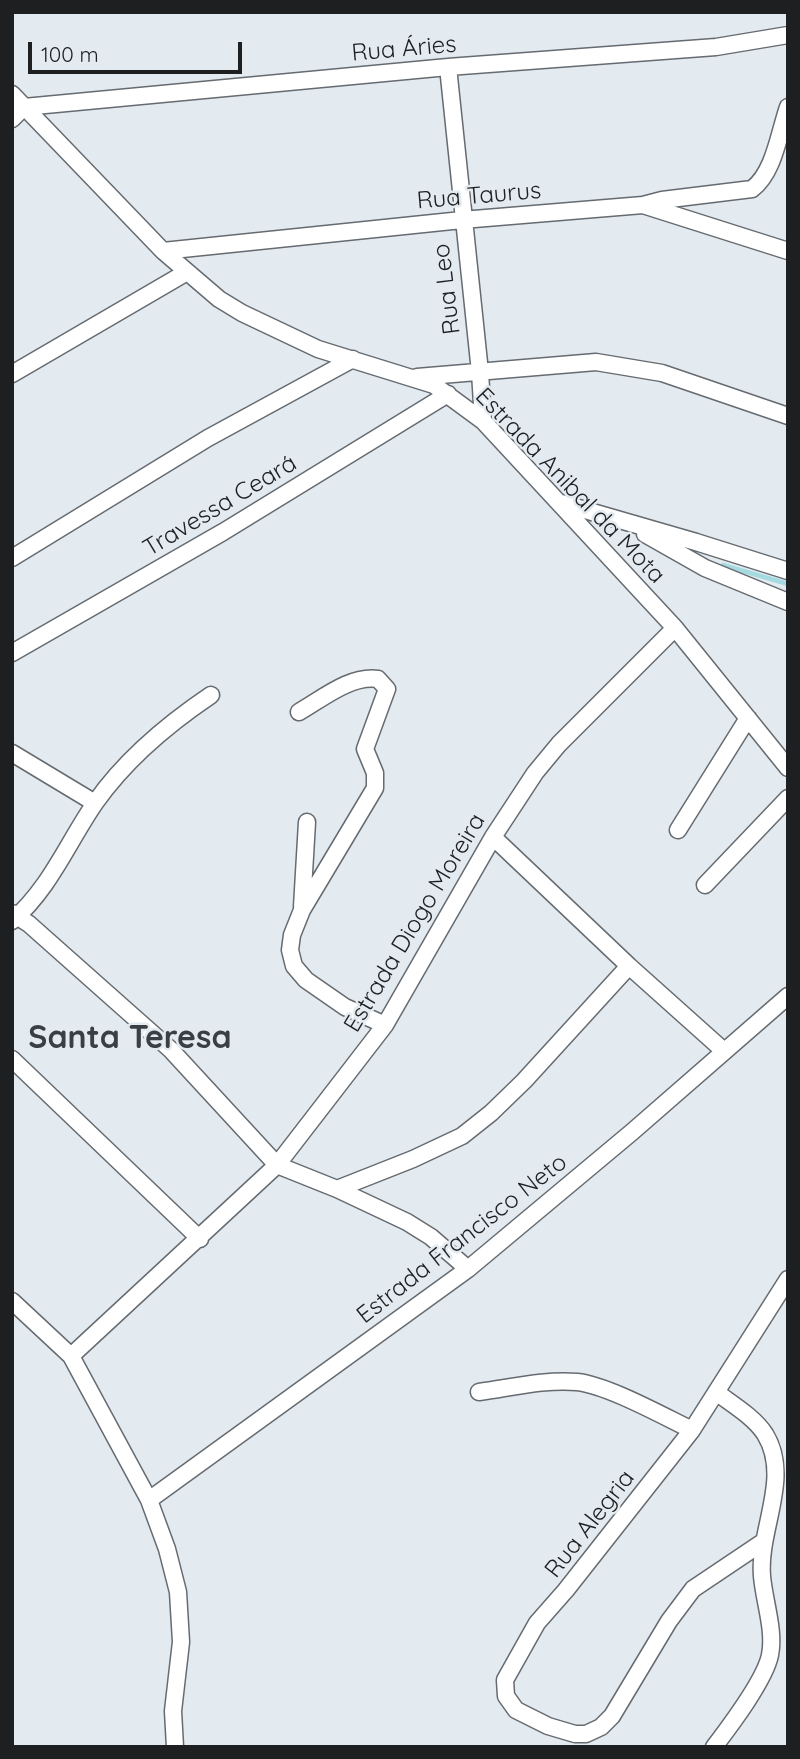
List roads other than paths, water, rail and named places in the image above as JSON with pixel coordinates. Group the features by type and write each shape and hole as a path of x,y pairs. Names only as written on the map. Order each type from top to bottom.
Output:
{"street":[{"name":"Rua Áries","path":"18,113 448,67 716,47 788,35"},
{"name":"Rua Leo","path":"448,67 483,421"},
{"name":"Estrada Anibal da Mota","path":"12,94 18,113 163,251 219,299 242,313 318,349 413,377 448,394 483,421 675,628 788,768"},
{"name":"Rua Taurus","path":"163,251 462,220 643,205 662,200 752,189 762,182 769,170 788,107"},
{"path":"643,205 788,251"},
{"path":"12,374 187,272"},
{"path":"12,558 208,438 353,359"},
{"path":"413,377 596,362 662,373 788,416"},
{"name":"Travessa Ceará","path":"12,653 223,532 448,394"},
{"path":"559,502 696,541 788,572"},
{"path":"619,520 705,568 788,602"},
{"name":"Estrada Diogo Moreira","path":"71,1356 277,1165 385,1025 513,804 559,744 675,628"},
{"path":"299,712 354,681 369,678 377,679 385,697 365,749 375,773 375,788 302,910 292,935 290,950 294,966 306,980 345,1007 385,1025"},
{"path":"211,695 162,731 116,776 95,803 45,887 14,917 29,924 171,1051 277,1165 337,1189 407,1222 431,1237 468,1269"},
{"path":"678,830 748,718"},
{"path":"12,753 95,803"},
{"path":"705,885 788,798"},
{"path":"302,910 307,822"},
{"path":"493,837 723,1051"},
{"path":"337,1189 462,1136 524,1081 629,966"},
{"name":"Estrada Francisco Neto","path":"149,1500 468,1269 632,1132 723,1051 786,1002"},
{"path":"12,1059 200,1239"},
{"name":"Rua Alegria","path":"763,1542 693,1589 669,1622 612,1716 601,1727 586,1734 575,1734 533,1720 516,1710 506,1696 505,1680 537,1623 566,1591 692,1430 788,1279"},
{"path":"12,1301 71,1356 149,1500 167,1549 178,1592 181,1642 173,1711 176,1747"},
{"path":"479,1392 561,1381 580,1382 600,1388 692,1430"},
{"path":"714,1747 764,1672 770,1656 771,1639 761,1574 763,1542 774,1495 775,1473 771,1450 764,1433 716,1392"}],"waterway":[{"path":"723,565 788,584"}],"district":[{"name":"Santa Teresa","path":"130,1038"}]}
